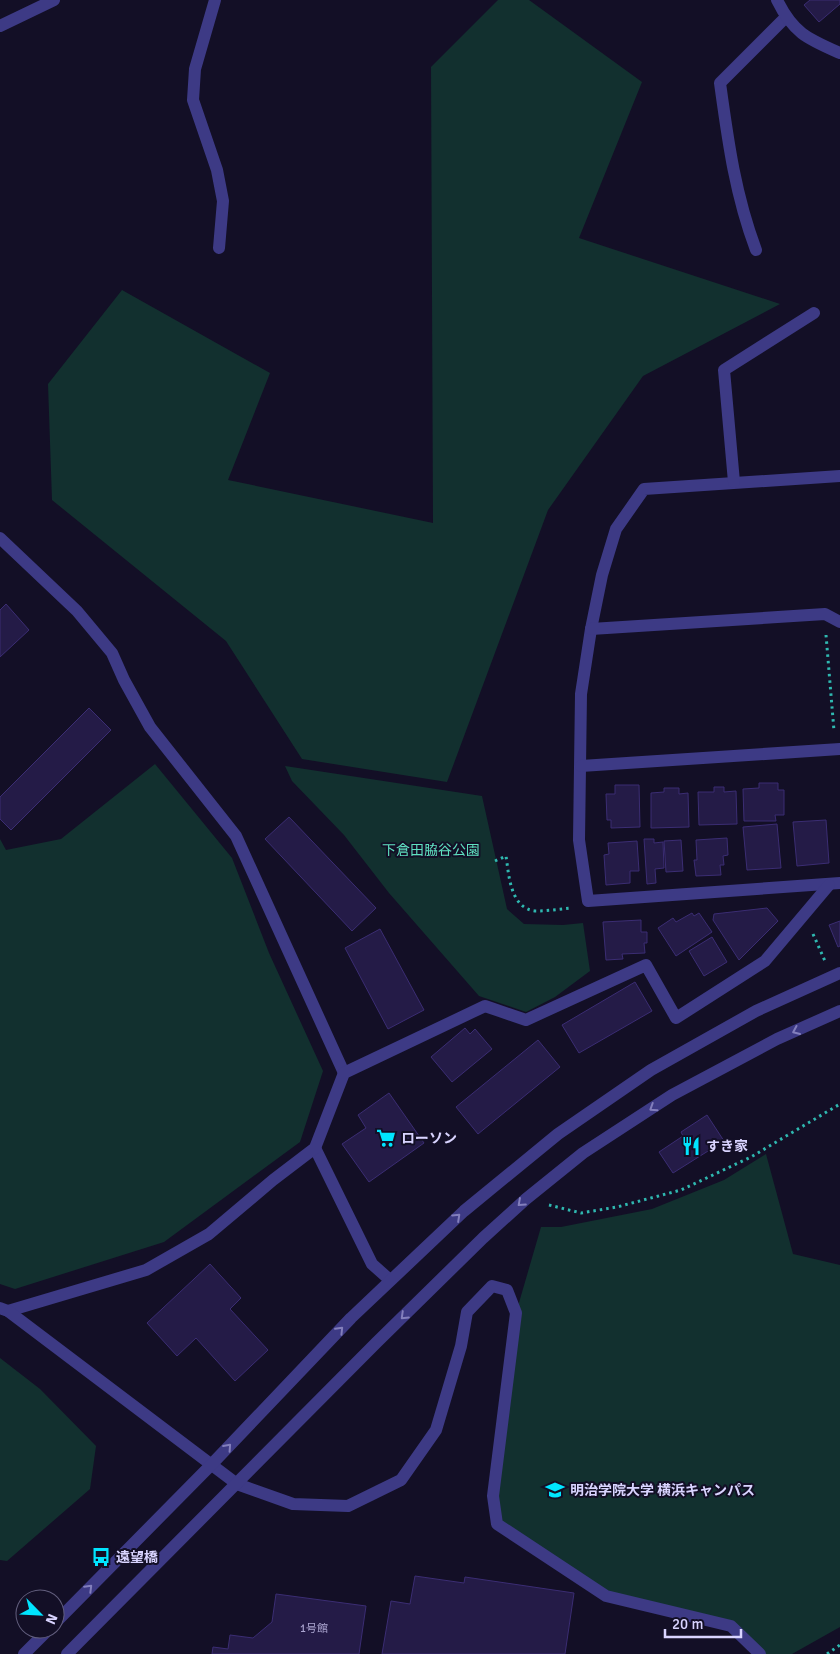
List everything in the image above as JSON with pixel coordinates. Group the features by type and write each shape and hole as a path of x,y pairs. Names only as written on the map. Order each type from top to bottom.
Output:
{"street":[{"path":"215,0 195,69 193,100 217,170 223,201 219,248"},
{"path":"777,0 786,17 808,39 840,53"},
{"path":"0,26 46,1"},
{"path":"756,250 745,220 730,160 720,83 786,17"},
{"path":"734,482 724,370 814,313"},
{"path":"835,884 588,901 579,840 581,694 590,630 602,576 616,529 644,489 840,476"},
{"path":"0,538 77,611 112,653 124,680 150,727 236,836 344,1073"},
{"path":"590,630 825,614 840,622"},
{"path":"581,766 838,749"},
{"path":"4,1310 146,1270 209,1234 273,1180 315,1148 344,1073 485,1006 526,1020 646,965 676,1018 765,961 835,884"},
{"path":"65,1613 212,1465 337,1332 390,1280 464,1212 558,1134 651,1070 756,1011 836,975"},
{"path":"67,1654 376,1344 483,1238 526,1199 583,1153 672,1095 777,1040 840,1011"},
{"path":"315,1148 372,1264 390,1280"},
{"path":"4,1310 194,1450 237,1484 292,1504 348,1506 401,1480 436,1430 461,1346 467,1312 492,1286 507,1290 516,1313 493,1496 497,1524 606,1596 731,1626 760,1654"},
{"path":"24,1654 39,1639"}],"path":[{"path":"825,614 838,749"},
{"path":"495,861 506,856 512,893 523,906 534,911 577,908 588,901"},
{"path":"805,915 836,975"},
{"path":"526,1199 581,1213 617,1207 681,1190 751,1157 840,1104"},
{"path":"828,1654 840,1645"}],"green space":[{"path":"498,0 529,0 642,82 579,238 780,304 643,376 548,510 447,782 302,759 226,641 52,500 48,384 122,290 270,373 228,480 433,523 431,67"},
{"path":"155,764 232,858 269,953 323,1071 300,1142 164,1242 15,1289 0,1284 0,839 6,850 61,839"},
{"name":"下倉田脇谷公園","path":"285,766 482,796 507,909 524,924 563,925 583,923 590,971 555,997 526,1012 479,996 389,893 344,835 292,781"},
{"path":"766,1154 793,1254 840,1265 840,1627 792,1654 760,1654 731,1626 606,1596 497,1524 493,1496 516,1313 541,1227 561,1227 652,1209 724,1180"},
{"path":"0,1358 40,1389 96,1446 90,1489 7,1561 0,1560"}],"building":[{"path":"810,0 840,0 840,4 819,22 804,5"},
{"path":"6,604 29,630 0,657 0,610"},
{"path":"89,708 111,730 11,830 0,819 0,797"},
{"path":"759,783 778,783 778,790 784,790 784,815 775,815 776,821 744,821 743,789 759,788"},
{"path":"615,785 639,785 640,827 611,828 611,820 607,820 606,794 615,794"},
{"path":"714,787 724,787 724,792 736,791 737,824 699,825 698,792 714,792"},
{"path":"664,788 679,788 679,794 688,793 689,827 651,828 651,793 664,792"},
{"path":"289,817 376,908 352,931 265,839"},
{"path":"826,820 829,863 797,866 793,822"},
{"path":"777,824 781,868 747,870 743,827"},
{"path":"727,838 728,855 723,856 724,865 720,865 721,875 696,876 694,860 697,860 696,840"},
{"path":"644,839 654,839 654,843 663,842 664,868 655,869 656,883 647,884"},
{"path":"681,840 683,871 666,872 664,841"},
{"path":"637,841 639,871 630,871 630,883 606,885 604,855 609,854 608,843"},
{"path":"767,908 778,921 739,960 713,920 714,914"},
{"path":"692,913 694,916 699,913 712,932 676,956 658,928 673,918 676,922"},
{"path":"641,920 641,932 647,932 647,943 644,943 645,953 622,954 623,959 606,960 603,922"},
{"path":"840,921 840,946 838,947 829,925"},
{"path":"380,929 424,1010 388,1029 345,948"},
{"path":"712,937 727,962 704,976 689,951"},
{"path":"635,982 652,1011 579,1053 562,1025"},
{"path":"465,1028 470,1034 475,1029 492,1049 452,1082 431,1057"},
{"path":"538,1040 560,1067 478,1134 456,1107"},
{"path":"389,1093 424,1143 369,1182 342,1144 366,1128 358,1115"},
{"name":"すき家","path":"707,1115 724,1141 673,1173 659,1152 683,1136 681,1132"},
{"path":"210,1264 241,1298 230,1309 268,1350 235,1381 196,1338 177,1356 147,1323"},
{"path":"415,1576 464,1583 465,1577 574,1593 565,1654 382,1654 391,1601 410,1604"},
{"path":"276,1594 366,1606 359,1654 212,1654 213,1647 228,1649 230,1635 253,1638 272,1622"}],"place":[{"name":"ローソン","path":"386,1138"},
{"name":"すき家","path":"691,1146"},
{"name":"明治学院大学 横浜キャンパス","path":"555,1490"},
{"name":"遠望橋","path":"101,1557"}]}
